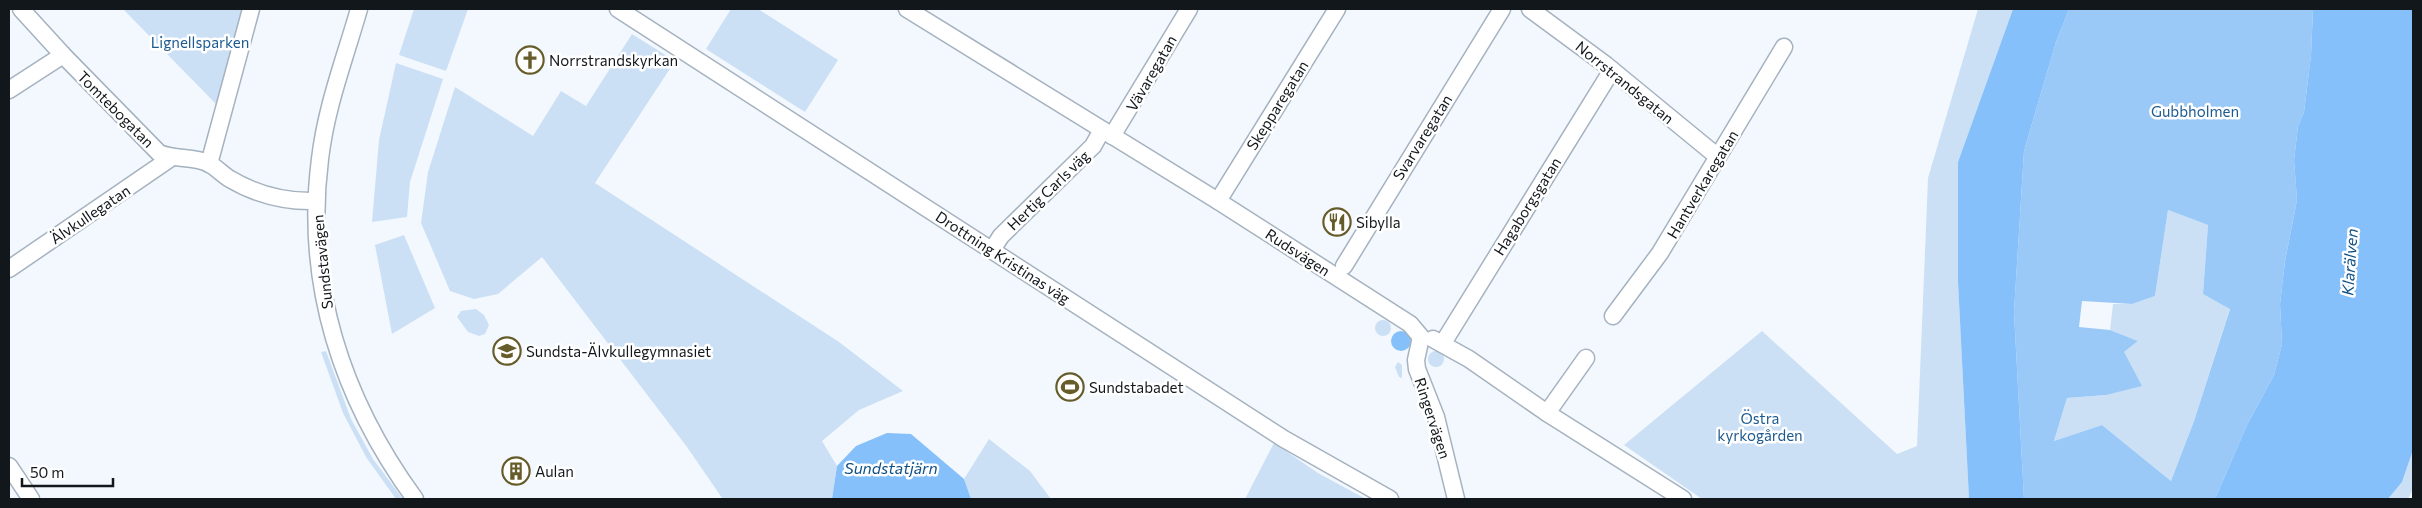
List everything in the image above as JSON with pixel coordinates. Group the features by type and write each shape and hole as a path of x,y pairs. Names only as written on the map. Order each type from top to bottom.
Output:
{"street":[{"name":"Tomtebogatan","path":"21,9 63,55 159,153 171,158 197,160 209,164 229,178 259,193 295,202 316,201"},
{"path":"209,164 251,9"},
{"name":"Sundstavägen","path":"359,9 324,135 316,201 319,261 333,340 358,405 375,439 415,499"},
{"name":"Drottning Kristinas väg","path":"618,9 1284,438 1390,499"},
{"name":"Rudsvägen","path":"907,9 1218,201 1410,324 1421,337 1443,343 1547,413 1683,499"},
{"name":"Vävaregatan","path":"1107,133 1189,9"},
{"name":"Skepparegatan","path":"1218,201 1337,9"},
{"name":"Svarvaregatan","path":"1344,266 1502,9"},
{"name":"Norrstrandsgatan","path":"1530,9 1612,70 1718,157"},
{"name":"Hantverkaregatan","path":"1613,316 1660,253 1784,47"},
{"path":"9,90 63,55"},
{"name":"Hagaborgsgatan","path":"1443,343 1612,70"},
{"name":"Hertig Carls väg","path":"992,250 1001,236 1107,133"},
{"name":"Älvkullegatan","path":"9,269 171,158"},
{"name":"Ringervägen","path":"1421,337 1416,360 1431,401 1453,499"},
{"path":"1547,413 1586,358"},
{"path":"9,466 31,499"}],"green space":[{"name":"Lignellsparken","path":"123,9 242,9 216,104"},
{"path":"414,9 468,9 446,71 399,55"},
{"path":"731,9 758,9 838,60 805,112 706,49"},
{"name":"Östra kyrkogården","path":"1978,9 2013,9 1958,162 1958,282 1969,499 1702,499 1624,445 1762,331 1897,454 1917,446 1928,178"},
{"name":"Gubbholmen","path":"2069,9 2313,9 2311,55 2304,112 2298,126 2294,160 2297,200 2285,261 2280,304 2282,344 2274,375 2247,425 2215,499 2024,499 2014,312 2024,151 2056,42","holes":["2168,210 2208,225 2203,294 2230,309 2194,421 2171,481 2102,425 2054,441 2067,398 2106,395 2142,386 2124,352 2138,341 2110,330 2079,327 2082,301 2132,304 2155,296"]},
{"path":"632,34 675,61 595,183 839,342 903,391 859,410 822,441 837,466 832,499 721,499 687,447 542,257 498,294 474,299 450,291 421,223 428,172 455,87 533,136 561,91 586,106"},
{"path":"396,63 443,79 410,182 407,217 372,222 379,140"},
{"path":"2168,210 2208,225 2203,294 2230,308 2194,421 2171,481 2102,425 2054,441 2067,398 2106,395 2124,352 2138,341 2110,330 2113,304 2132,304 2155,296"},
{"path":"404,235 435,308 392,334 375,245"},
{"path":"476,309 484,315 489,325 485,334 479,336 468,332 457,317 461,311"},
{"path":"1380,320 1386,320 1391,325 1389,334 1380,336 1375,331 1375,325"},
{"path":"326,351 351,419 373,459 403,499 396,499 366,457 343,413 321,352"},
{"path":"1433,351 1439,351 1444,356 1442,365 1433,367 1428,362 1428,356"},
{"path":"1398,362 1402,365 1402,378 1399,377 1395,367"},
{"path":"989,439 1030,471 1051,499 971,499 964,479"},
{"path":"1274,443 1318,473 1366,499 1245,499"},
{"path":"2413,450 2413,489 2408,499 2388,499 2402,482"}],"water":[{"path":"2013,9 2069,9 2056,42 2024,151 2014,312 2024,499 1969,499 1958,282 1958,162"},
{"name":"Klarälven","path":"2313,9 2413,9 2413,450 2402,482 2388,499 2215,499 2247,425 2274,375 2282,344 2280,304 2285,261 2297,200 2294,160 2298,126 2304,112 2311,55"},
{"path":"1401,331 1408,334 1411,341 1408,348 1401,351 1394,348 1391,341 1394,334"},
{"name":"Sundstatjärn","path":"887,433 911,434 964,479 971,499 832,499 837,466 856,446"}],"place":[{"name":"Norrstrandskyrkan","path":"530,60"},
{"name":"Sibylla","path":"1337,222"},
{"name":"Sundsta-Älvkullegymnasiet","path":"507,351"},
{"name":"Sundstabadet","path":"1070,387"},
{"name":"Aulan","path":"516,471"}]}
